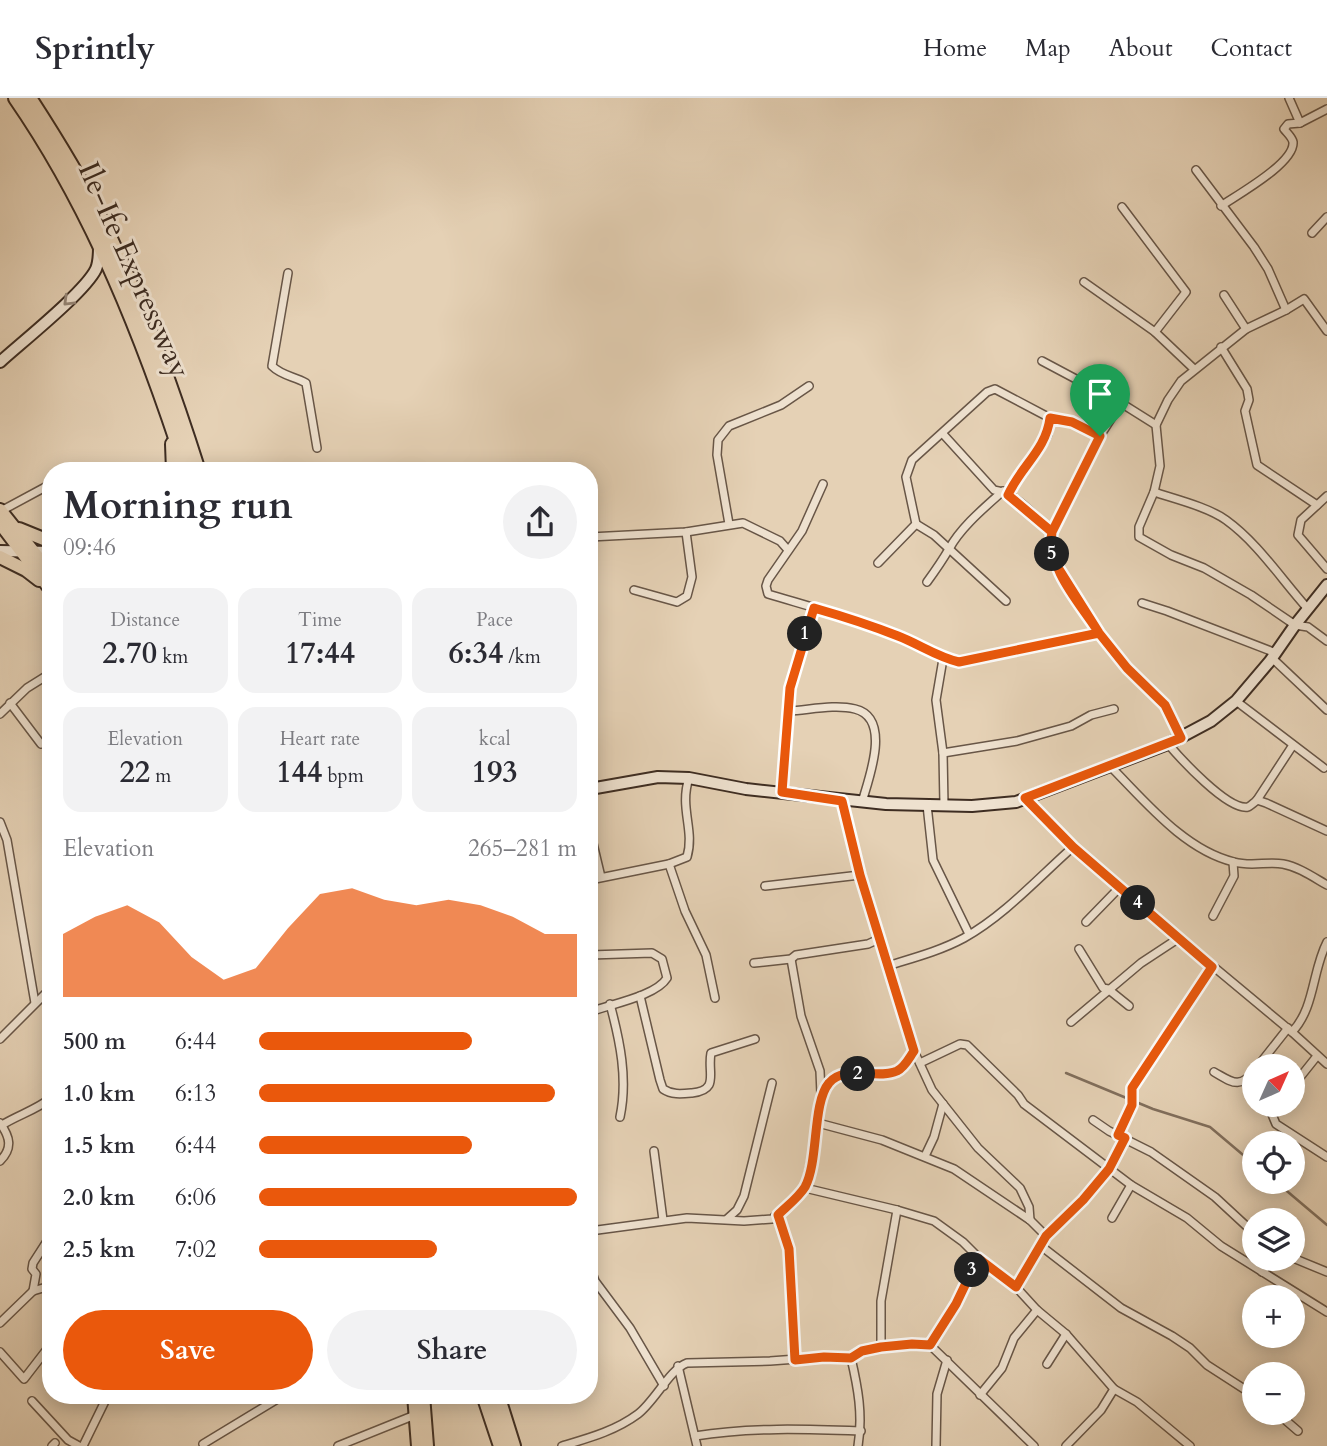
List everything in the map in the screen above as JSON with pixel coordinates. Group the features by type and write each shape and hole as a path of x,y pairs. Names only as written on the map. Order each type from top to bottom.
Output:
{"highway":[{"name":"Ile-Ife Expressway","path":"16,98 58,164 99,244 138,331 184,462"},
{"name":"Ile-Ife Expressway","path":"29,98 81,183 118,257 163,365 195,462"},
{"path":"167,408 173,439 174,462"},
{"path":"487,1404 501,1446"},
{"path":"500,1404 513,1446"}],"main road":[{"path":"3,520 42,538"},
{"path":"3,520 29,553 42,575"},
{"path":"29,553 42,565"},
{"path":"0,556 26,570 42,583"},
{"path":"414,1404 418,1446"},
{"path":"424,1404 427,1446"}],"street":[{"path":"1289,98 1300,123"},
{"path":"1221,206 1278,167 1291,153 1293,143 1283,129 1288,124 1300,123 1327,109"},
{"path":"1196,170 1254,247 1286,310"},
{"path":"1122,206 1186,292 1155,332"},
{"path":"1312,233 1327,216"},
{"path":"0,362 70,299 95,272 99,244"},
{"path":"288,273 272,366 280,374 306,383 317,448"},
{"path":"1084,282 1155,332 1194,369"},
{"path":"1224,295 1246,328"},
{"path":"1327,331 1304,299 1246,328 1181,381 1156,425 1160,466 1154,492 1139,527 1139,537 1171,555 1215,574 1295,625 1308,627 1327,640"},
{"path":"1221,347 1247,389 1249,400 1245,411 1257,466 1317,505"},
{"path":"1042,361 1156,425"},
{"path":"729,524 717,455 718,440 729,426 780,405 809,386"},
{"path":"1006,601 934,535 916,524 906,477 912,460 987,392 995,389 1050,418 1072,422 1100,436"},
{"path":"1121,403 1100,436 1052,532 1050,545 1055,563 1099,633 1127,668 1165,705 1181,738"},
{"path":"927,582 949,549 977,515 1005,493 1048,434 1050,418"},
{"path":"943,434 994,490 1005,493 1052,532"},
{"path":"823,484 803,531 768,580 768,594 857,620 899,636 943,659 959,662 1099,633"},
{"path":"3,520 42,491"},
{"path":"1154,492 1223,518 1259,548 1308,609"},
{"path":"1327,496 1301,520 1298,535 1327,569"},
{"path":"598,537 686,532 743,523 780,541 788,550"},
{"path":"878,563 916,524"},
{"path":"634,590 677,602 687,596 692,577 686,532"},
{"path":"0,551 42,552"},
{"path":"598,787 658,777 689,778 746,789 842,801 927,805 1006,804 1168,744 1211,721 1236,701 1327,585"},
{"path":"1142,604 1167,611 1274,655 1327,710"},
{"path":"782,792 790,688 814,608"},
{"path":"943,659 936,700 943,753 944,805"},
{"path":"0,714 27,688 42,679"},
{"path":"1236,701 1324,768"},
{"path":"10,703 41,744"},
{"path":"789,711 857,709 868,718 876,729 874,761 862,802"},
{"path":"943,753 1017,741 1071,726 1091,715 1114,709"},
{"path":"1168,744 1201,781 1244,807 1257,800 1293,745"},
{"path":"1110,766 1180,833 1211,853 1233,862 1257,866 1281,863 1303,871 1327,885"},
{"path":"598,878 669,864 687,857 690,846 684,806 689,778"},
{"path":"1025,798 1073,847 1119,888 1327,1064"},
{"path":"1257,800 1327,831"},
{"path":"842,801 860,875 914,1051 932,1090 978,1149 1020,1188 1029,1207 1030,1220"},
{"path":"927,805 933,860 969,934"},
{"path":"0,822 9,851 35,1003"},
{"path":"887,966 931,953 969,934 994,918 1073,847"},
{"path":"1213,916 1234,876 1233,862"},
{"path":"598,864 601,877"},
{"path":"669,864 685,912 706,955 715,998"},
{"path":"765,886 860,875"},
{"path":"1086,922 1119,888"},
{"path":"1071,1022 1108,989 1179,938"},
{"path":"754,963 791,959 796,955 868,944 879,939"},
{"path":"1269,1054 1299,1024 1327,943"},
{"path":"1079,949 1103,988 1129,1006"},
{"path":"598,955 652,953 662,959 667,978 664,984 640,996 598,1009"},
{"path":"598,1230 687,1218 772,1219 805,1188 818,1124 820,1071 801,1016 791,959"},
{"path":"1016,1287 1046,1236 1083,1200 1109,1169 1132,1105 1132,1088 1212,967"},
{"path":"1318,968 1327,972"},
{"path":"640,996 663,1090 670,1094 703,1092 709,1087 711,1078 711,1053 755,1039"},
{"path":"0,1039 42,997"},
{"path":"610,1004 622,1046 620,1117"},
{"path":"920,1063 960,1044 967,1045 1024,1104 1109,1169 1187,1217 1221,1247 1327,1312"},
{"path":"821,1094 831,1080 849,1074 883,1074 897,1071 914,1051"},
{"path":"1306,1070 1317,1056"},
{"path":"820,1071 831,1080"},
{"path":"1214,1072 1234,1083 1242,1082"},
{"path":"727,1219 737,1210 744,1196 772,1083"},
{"path":"925,1156 934,1137 943,1104"},
{"path":"0,1161 9,1147 9,1138 1,1124 42,1105"},
{"path":"1273,1117 1276,1124 1327,1157"},
{"path":"1093,1119 1151,1152 1215,1197 1242,1222"},
{"path":"818,1124 882,1140 954,1169 1030,1220 1046,1236"},
{"path":"654,1151 663,1220"},
{"path":"1112,1218 1131,1185"},
{"path":"805,1188 897,1210 934,1222 963,1242 978,1258 1016,1287 1066,1335 1114,1389 1137,1402 1191,1446"},
{"path":"881,1347 881,1301 897,1210"},
{"path":"778,1215 789,1249 795,1360"},
{"path":"1041,1246 1121,1308 1172,1336 1190,1348 1207,1365 1242,1388"},
{"path":"33,1291 36,1274 32,1269 33,1263 42,1249"},
{"path":"930,1345 956,1304 978,1258"},
{"path":"1305,1263 1327,1272"},
{"path":"598,1285 630,1328 664,1386"},
{"path":"0,1323 33,1291 42,1288"},
{"path":"980,1395 1002,1368 1014,1338 1037,1310"},
{"path":"1047,1364 1066,1335"},
{"path":"562,1446 596,1437 638,1413 664,1386 678,1366 687,1363 851,1358 862,1351 912,1344 930,1345 1034,1446"},
{"path":"0,1352 24,1378 42,1355"},
{"path":"851,1358 860,1396 861,1431 858,1446"},
{"path":"936,1446 937,1394 947,1360"},
{"path":"678,1366 697,1446"},
{"path":"1066,1446 1101,1410 1114,1389"},
{"path":"32,1401 68,1440 81,1446 103,1404"},
{"path":"202,1444 269,1404"},
{"path":"338,1446 415,1415"},
{"path":"1291,1425 1298,1431"},
{"path":"695,1436 729,1430 768,1428 861,1431"}],"waterway":[{"path":"1066,1073 1153,1109 1210,1127 1242,1154"},
{"path":"1290,1194 1327,1225"}],"route":[{"path":"1100,436 1052,532 1050,545 1055,563 1099,633 959,662 943,659 899,636 857,620 814,608 790,688 782,792 842,801 860,875 914,1051 897,1071 883,1074 849,1074 831,1080 821,1094 813,1158 805,1188 778,1215 789,1249 795,1360 851,1358 862,1351 881,1347 930,1345 956,1304 978,1258 1016,1287 1046,1236 1083,1200 1109,1169 1125,1138 1118,1135 1132,1105 1132,1088 1212,967 1073,847 1025,798 1181,738 1165,705 1127,668 1099,633 1075,595 1055,563 1050,545 1052,532 1008,495 1016,477 1048,434 1050,418 1072,422 1100,436"}]}
